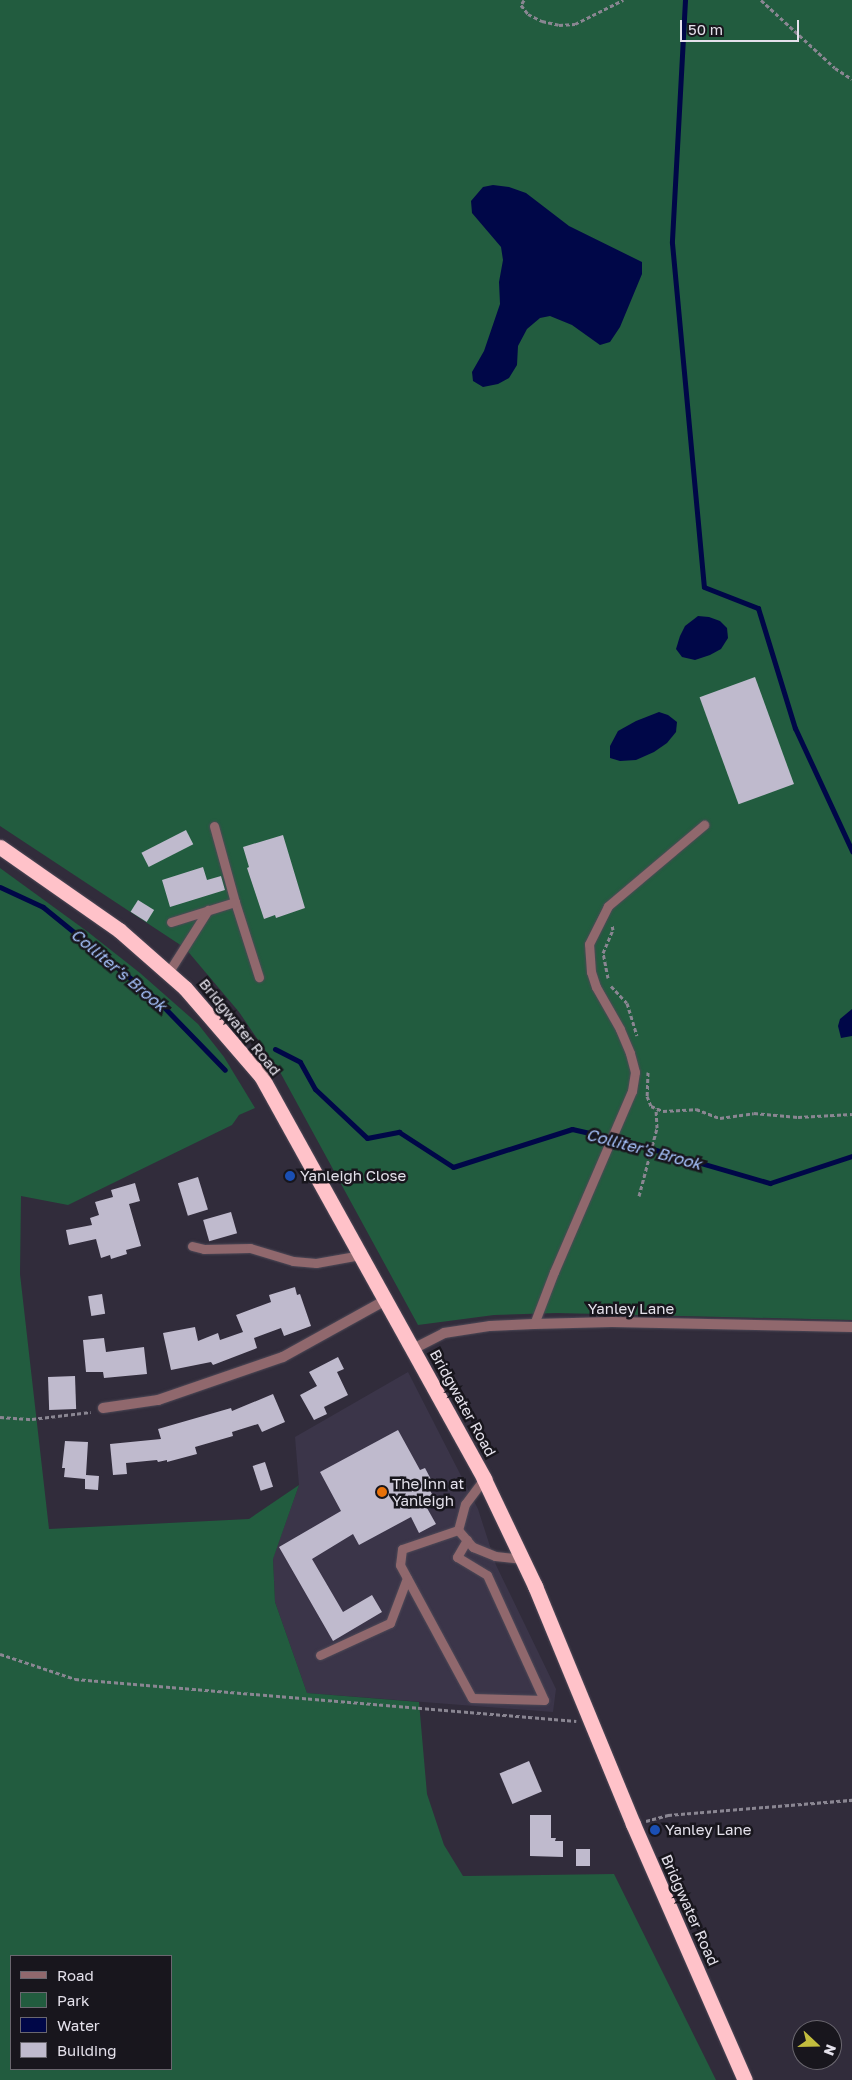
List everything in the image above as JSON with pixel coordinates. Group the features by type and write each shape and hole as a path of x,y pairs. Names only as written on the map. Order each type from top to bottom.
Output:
{"highway":[{"name":"Bridgwater Road","path":"0,847 119,930 186,988 261,1076 484,1478 523,1559 633,1824 745,2080"}],"street":[{"path":"103,1408 158,1400 283,1357 386,1300"},
{"name":"Yanley Lane","path":"413,1349 444,1333 490,1326 612,1322 852,1328"}],"lane":[{"path":"534,1324 554,1272 620,1121 632,1091 635,1072 620,1028 596,987 591,972 589,944 608,906 704,824"},
{"path":"214,826 235,902 259,976"},
{"path":"171,922 235,902"},
{"path":"168,973 208,910"},
{"path":"192,1246 204,1249 250,1248 293,1261 316,1263 361,1255"},
{"path":"458,1530 465,1504 484,1478"},
{"path":"458,1530 473,1547 494,1556 523,1559"},
{"path":"458,1530 402,1549 400,1565 472,1698 544,1700 487,1575 457,1557 467,1540"},
{"path":"320,1655 390,1623 407,1578"}],"path":[{"path":"524,0 521,5 528,14 542,21 559,25 575,24 623,0"},
{"path":"761,0 835,68 852,79"},
{"path":"611,919 613,930 603,954 605,970 609,984 626,1003 640,1044"},
{"path":"647,1067 649,1074 647,1096 651,1106 662,1111 696,1109 720,1118 754,1113 798,1117 852,1114"},
{"path":"639,1196 657,1128 656,1108"},
{"path":"0,1417 32,1419 88,1413 103,1408"},
{"path":"0,1654 75,1679 592,1723"},
{"path":"633,1824 668,1815 852,1800"}],"shaded area":[{"path":"408,1372 478,1509 496,1565 556,1689 553,1712 307,1693 275,1602 273,1558 299,1485 295,1437"}],"green space":[{"path":"0,0 852,0 852,1320 557,1313 494,1315 418,1325 280,1072 239,1012 185,948 0,826"},
{"path":"0,868 88,932 140,973 198,1024 224,1057 255,1108 239,1115 232,1125 68,1205 21,1196 20,1274 49,1529 249,1519 299,1485 273,1559 275,1602 307,1693 419,1702 427,1794 444,1845 463,1876 614,1874 716,2080 0,2080"}],"water":[{"path":"493,185 509,187 526,193 569,226 642,262 642,274 620,327 610,342 600,345 572,325 550,316 540,318 527,329 518,346 517,365 509,378 498,384 483,387 473,381 472,372 484,351 500,304 499,282 503,260 501,247 472,213 471,201 483,187"},
{"path":"698,616 720,621 727,628 728,638 721,649 695,660 682,657 676,649 685,626"},
{"path":"659,712 668,715 677,722 676,732 667,743 654,752 636,760 620,761 610,758 610,746 618,731 636,721"},
{"path":"852,1009 852,1036 841,1038 838,1026 840,1019"}],"building":[{"path":"755,677 794,784 739,804 700,697"},
{"path":"186,830 193,844 149,867 141,853"},
{"path":"283,835 305,908 276,918 275,915 264,919 247,868 249,867 243,847"},
{"path":"203,867 207,880 221,876 225,890 170,907 162,880"},
{"path":"138,900 154,910 147,922 131,912"},
{"path":"198,1177 208,1210 188,1216 178,1183"},
{"path":"135,1183 140,1201 129,1204 141,1246 126,1250 127,1254 111,1259 110,1255 101,1258 96,1239 69,1245 66,1230 92,1225 90,1218 99,1215 95,1202 113,1197 111,1190"},
{"path":"231,1212 237,1233 209,1241 203,1220"},
{"path":"295,1287 297,1295 300,1294 311,1326 284,1336 281,1328 254,1338 257,1348 213,1365 211,1362 171,1370 163,1333 195,1327 198,1341 218,1333 220,1340 243,1332 236,1315 271,1302 269,1295"},
{"path":"102,1294 105,1314 91,1316 88,1296"},
{"path":"104,1338 106,1352 144,1347 147,1374 104,1378 103,1372 86,1372 83,1340"},
{"path":"338,1357 344,1369 337,1372 348,1395 324,1407 327,1414 314,1420 300,1395 317,1386 309,1372"},
{"path":"75,1376 76,1409 49,1410 48,1377"},
{"path":"273,1394 285,1422 262,1432 258,1424 232,1432 233,1436 195,1447 197,1454 167,1462 167,1460 158,1462 157,1460 126,1463 127,1474 113,1475 110,1444 161,1439 158,1429 231,1408 232,1411"},
{"path":"398,1430 420,1470 425,1468 435,1487 430,1490 436,1503 427,1508 436,1524 419,1533 411,1517 359,1545 353,1534 312,1559 343,1612 372,1595 382,1612 333,1641 279,1547 341,1511 320,1472"},
{"path":"65,1441 88,1442 86,1475 99,1476 98,1490 85,1489 85,1479 64,1477 65,1468 62,1468"},
{"path":"265,1462 273,1487 261,1491 253,1466"},
{"path":"529,1761 542,1791 512,1804 500,1774"},
{"path":"530,1815 551,1815 551,1838 556,1838 555,1841 563,1841 563,1857 530,1856"},
{"path":"576,1849 590,1849 590,1866 576,1866"}],"waterway":[{"path":"685,0 672,243 704,587 758,608 795,728 852,851"},
{"name":"Colliter's Brook","path":"0,887 43,907 155,998 225,1070"},
{"name":"Colliter's Brook","path":"275,1049 300,1062 315,1089 367,1138 399,1132 453,1167 572,1129 625,1141 770,1183 852,1156"}],"place":[{"name":"Yanleigh Close","path":"290,1176"},
{"name":"The Inn at Yanleigh","path":"382,1492"},
{"name":"Yanley Lane","path":"655,1830"}]}
